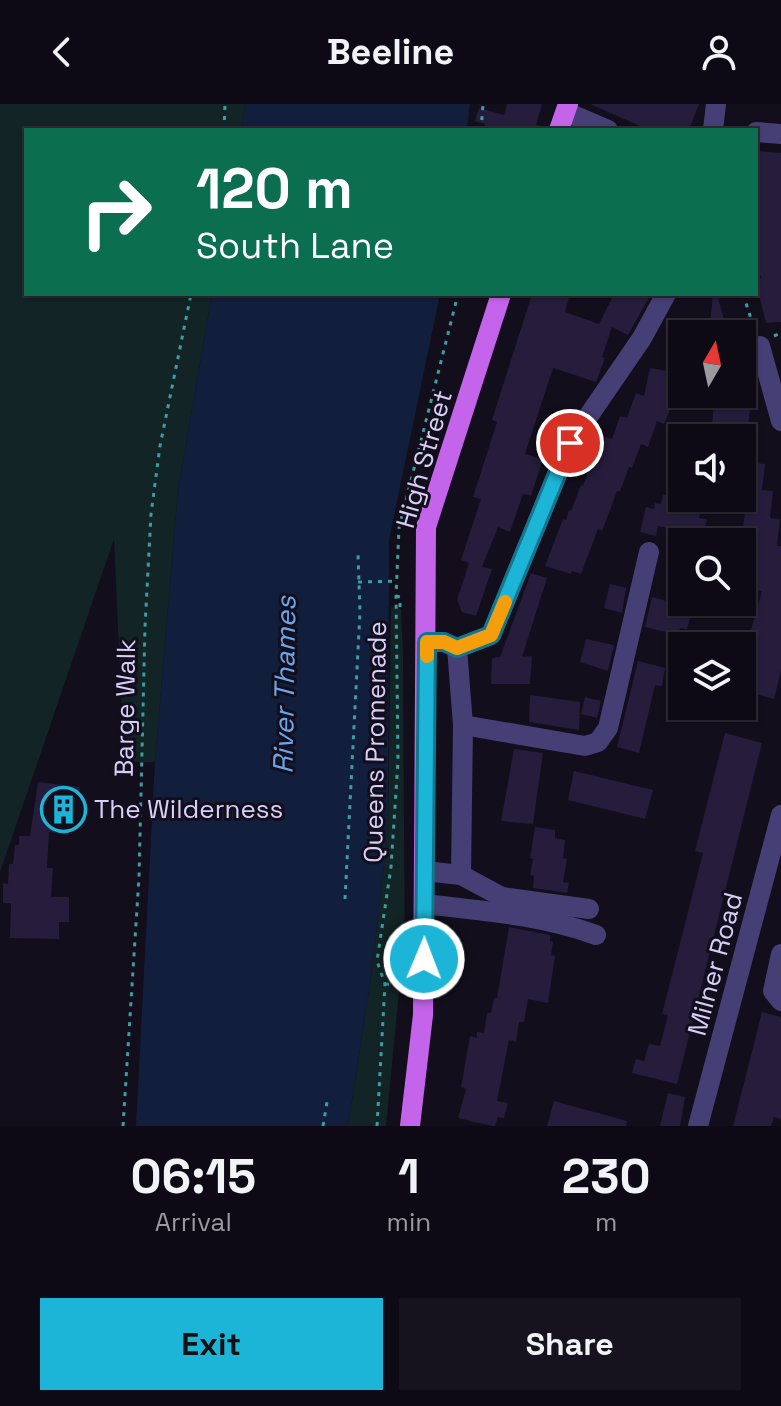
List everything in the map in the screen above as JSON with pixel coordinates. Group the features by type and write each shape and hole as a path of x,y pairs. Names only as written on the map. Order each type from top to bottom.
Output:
{"main road":[{"name":"High Street","path":"410,1126 423,1015 427,523 500,296"}],"street":[{"path":"713,128 716,104"},
{"path":"564,115 602,128"},
{"path":"758,132 781,134"},
{"path":"427,642 444,642 457,648 491,635 570,443 642,338 665,296"},
{"path":"760,346 781,421"},
{"path":"463,725 585,746 598,742 608,728 649,552"},
{"path":"457,648 463,725 461,875"},
{"name":"Milner Road","path":"698,1126 781,815"},
{"path":"424,871 461,875 502,897 589,909"},
{"path":"424,904 526,916 563,923 596,935"},
{"path":"781,954 773,991 781,1001"}],"path":[{"path":"224,128 225,104"},
{"path":"481,128 483,104"},
{"name":"Barge Walk","path":"123,1126 139,877 151,514 160,446 191,296"},
{"name":"Queens Promenade","path":"377,1126 385,984 377,961 391,867 398,761 399,528 457,296"},
{"path":"744,296 760,346"},
{"path":"345,899 360,612 358,555"},
{"path":"358,582 397,581"},
{"path":"398,596 402,607"},
{"path":"385,984 403,985"},
{"path":"323,1126 327,1102"}],"shaded area":[{"path":"0,104 245,104 241,128 24,128 24,296 212,296 178,490 155,762 124,762 114,539 0,872"},
{"path":"391,607 401,609 403,652 405,981 400,982 386,1126 348,1126 370,984 388,831"}],"water":[{"path":"245,104 470,104 467,128 241,128"},
{"name":"River Thames","path":"212,296 440,296 389,540 388,831 370,984 348,1126 136,1126 155,762 178,490"}],"building":[{"path":"507,104 542,104 536,125 540,128 484,128 485,124 475,121 479,108 504,115"},
{"path":"590,104 699,104 690,128 644,128"},
{"path":"758,151 781,153 781,322 766,323 758,291 758,279 761,278 758,267"},
{"path":"531,296 569,296 565,312 599,324 613,296 650,296 628,335 612,327 596,382 553,368 525,454 543,459 531,496 523,494 510,532 498,527 482,567 492,569 476,616 462,612 457,600 469,563 461,560 481,499 473,497 497,422 492,420"},
{"path":"713,296 718,296 724,320 710,320"},
{"path":"650,368 668,371 668,408 671,408 664,424 657,421 648,447 641,444 632,468 629,467 620,491 617,491 602,531 598,529 581,574 545,566 563,519 566,520 571,511 605,437 612,439 620,416 627,418 636,393 644,396"},
{"path":"714,408 750,409 748,424 712,424"},
{"path":"756,463 765,464 762,490 773,491 770,518 780,519 777,546 781,546 781,671 774,699 756,694 756,632 750,632 762,591 756,590 756,528 743,528 745,512 756,512"},
{"path":"663,495 668,496 668,512 701,512 699,518 707,519 705,528 658,526 656,536 640,532 646,507 654,509 655,503 661,504"},
{"path":"531,573 547,578 522,657 532,656 530,684 491,684 492,658 500,657"},
{"path":"610,584 626,588 622,613 604,608"},
{"path":"652,597 668,601 668,616 690,616 687,629 680,628 679,632 645,627"},
{"path":"586,639 614,645 608,671 580,662"},
{"path":"638,661 665,668 662,686 655,685 639,753 617,747"},
{"path":"530,695 580,702 579,730 529,722"},
{"path":"585,697 601,701 597,718 581,714"},
{"path":"725,733 762,743 677,1084 632,1073 636,1059 644,1061 649,1044 660,1046 668,1015 662,1014 703,853 695,851"},
{"path":"514,749 543,753 533,824 501,821"},
{"path":"574,771 653,790 645,819 568,800"},
{"path":"38,782 80,787 78,813 71,819 68,835 49,832 47,868 53,868 51,897 69,897 69,922 59,922 59,939 10,938 11,903 3,903 3,883 8,884 9,864 13,864 19,836 30,836"},
{"path":"535,827 555,830 555,838 565,840 563,858 567,859 563,882 569,883 567,893 533,888 534,876 530,875 533,859 530,858"},
{"path":"509,927 550,935 553,942 551,955 555,956 548,1003 528,999 524,1022 519,1022 516,1042 509,1040 497,1101 508,1103 504,1118 498,1117 495,1126 492,1126 458,1118 466,1089 461,1087 470,1036 477,1038 477,1032 484,1033 487,1013 491,1013 494,998 497,998"},
{"path":"762,1012 781,1017 781,1119 774,1117 771,1126 733,1126"},
{"path":"668,1093 685,1097 680,1126 660,1126"},
{"path":"554,1101 627,1121 626,1126 547,1126"}],"slow traffic":[{"path":"427,656 427,642 444,642 457,648 491,635 505,602"}],"place":[{"name":"The Wilderness","path":"63,809"}],"route":[{"path":"424,959 427,642 444,642 457,648 491,635 570,443"}]}
